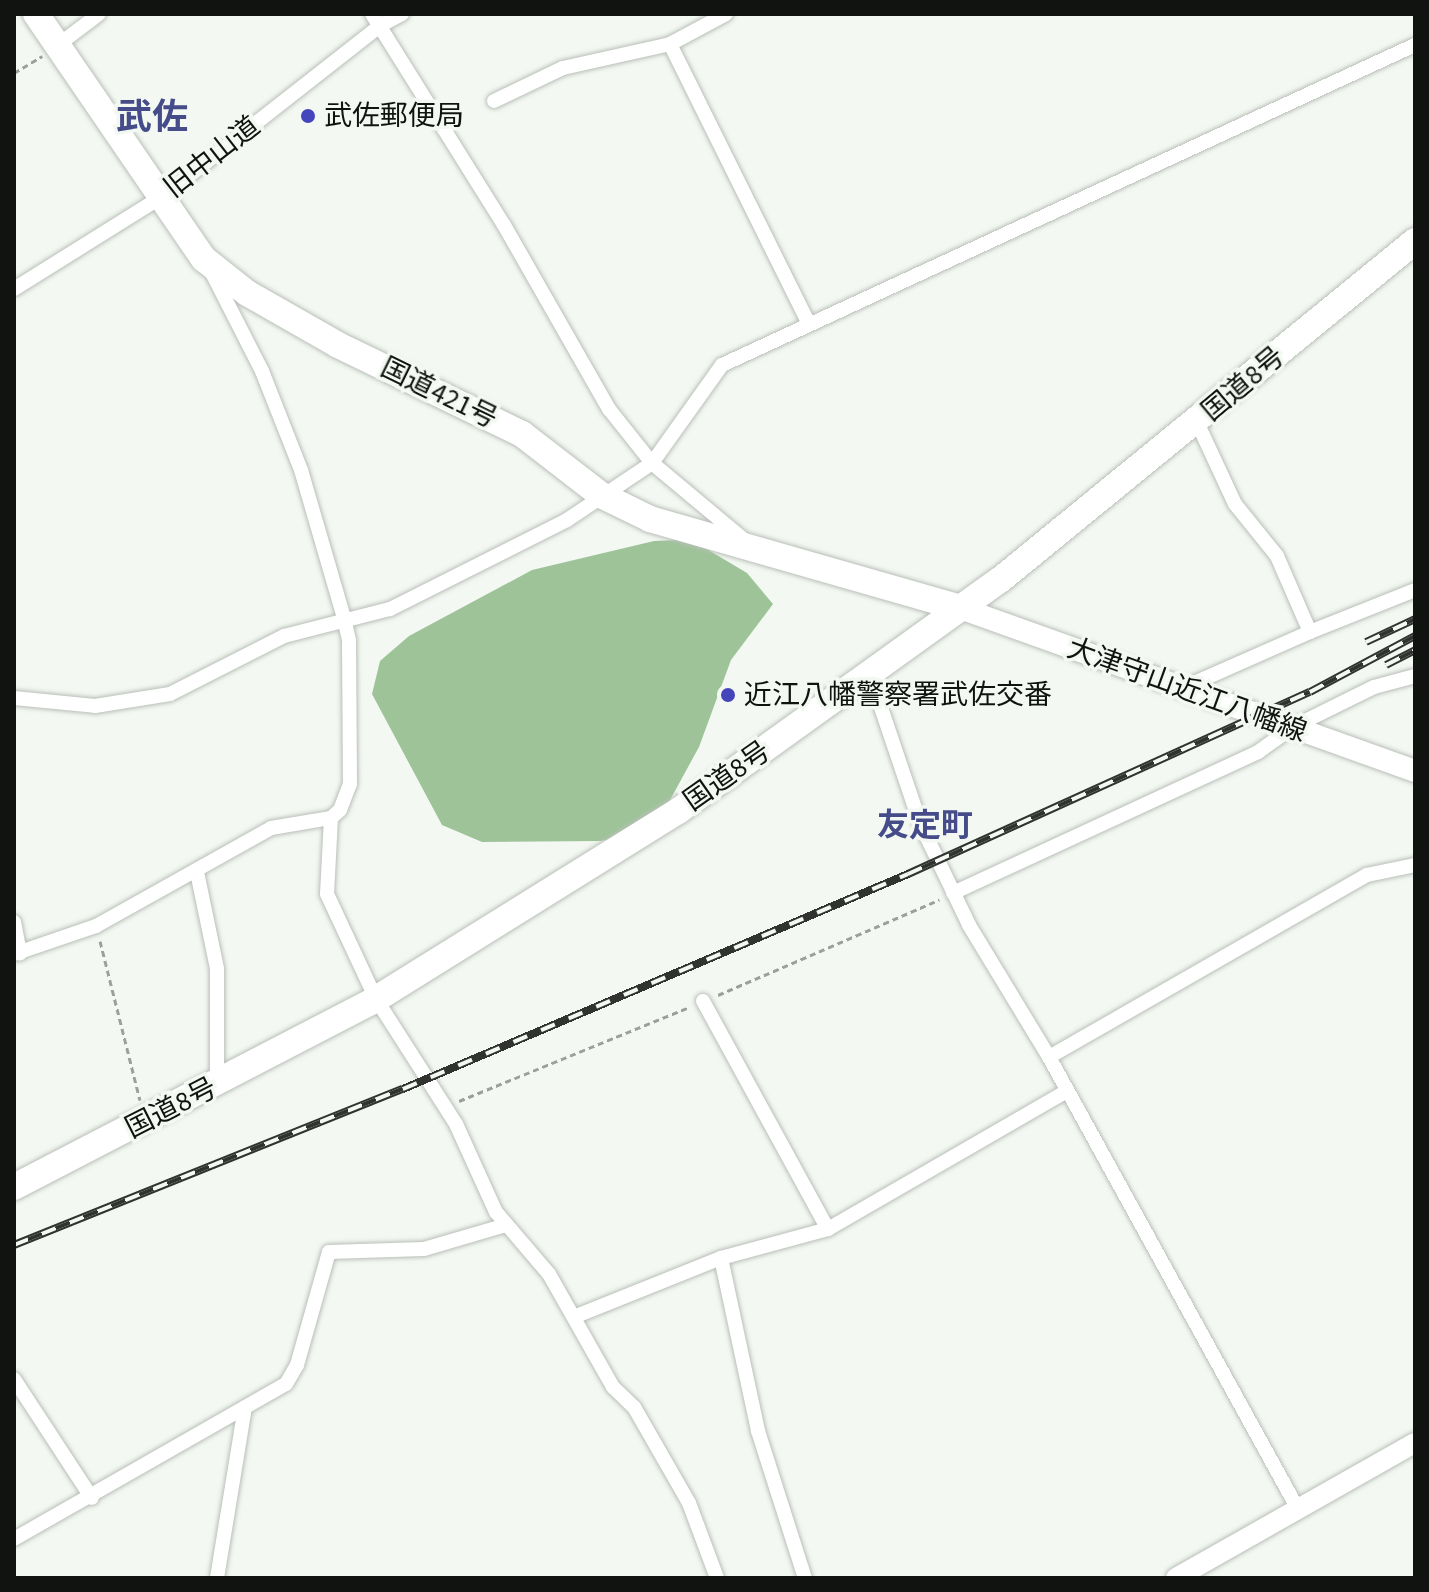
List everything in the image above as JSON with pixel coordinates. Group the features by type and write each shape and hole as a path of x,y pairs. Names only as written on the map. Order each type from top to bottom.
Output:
{"highway":[{"name":"国道421号","path":"36,14 204,259 247,293 338,345 522,434 601,495 673,527 756,553 960,608"},
{"name":"国道8号","path":"14,1187 146,1122 376,999 678,811 960,608 1197,422 1415,241"}],"main road":[{"name":"大津守山近江八幡線","path":"960,608 1415,771"}],"street":[{"path":"58,45 99,14"},
{"name":"旧中山道","path":"14,289 163,196 376,19 402,14"},
{"path":"494,101 563,68 670,44 726,14"},
{"path":"376,19 609,409 652,463 756,553"},
{"path":"670,44 808,322"},
{"path":"14,698 95,706 170,694 284,636 344,618 390,609 491,562 652,463 722,365 808,322 1415,45"},
{"path":"14,922 17,953 96,926 271,828 331,818 340,810 350,784 349,640 344,618 301,470 262,371 204,259"},
{"path":"1197,422 1235,504 1277,556 1310,632"},
{"path":"1183,688 1415,590"},
{"path":"870,675 920,823 953,893 1049,1057 1065,1092 1299,1511"},
{"path":"953,893 1258,752 1293,727 1374,687 1415,676"},
{"path":"331,818 327,894 376,999 456,1124 506,1225 549,1274 689,1503 717,1578"},
{"path":"1049,1057 1367,875 1415,865"},
{"path":"197,872 217,969 217,1084"},
{"path":"703,1001 828,1229"},
{"path":"574,1317 721,1258 828,1229 1065,1092"},
{"path":"14,1539 92,1498 286,1384 297,1365 329,1252 424,1249 506,1225"},
{"path":"721,1258 758,1431 805,1578"},
{"path":"14,1379 92,1498"},
{"path":"217,1578 245,1407"},
{"path":"1176,1578 1415,1443"}],"path":[{"path":"14,73 58,45"},
{"path":"96,926 146,1122"}],"green space":[{"path":"678,540 705,548 747,573 773,604 731,660 699,747 664,811 633,834 601,841 482,842 442,825 372,694 380,661 409,636 532,570 654,541"}],"railway":[{"path":"1366,642 1415,619"},
{"path":"14,1245 403,1089 908,874 1310,692 1415,636"},
{"path":"1386,665 1415,650"}],"place":[{"name":"武佐郵便局","path":"308,116"},
{"name":"近江八幡警察署武佐交番","path":"728,695"}],"district":[{"name":"武佐","path":"152,118"},
{"name":"友定町","path":"925,826"}]}
